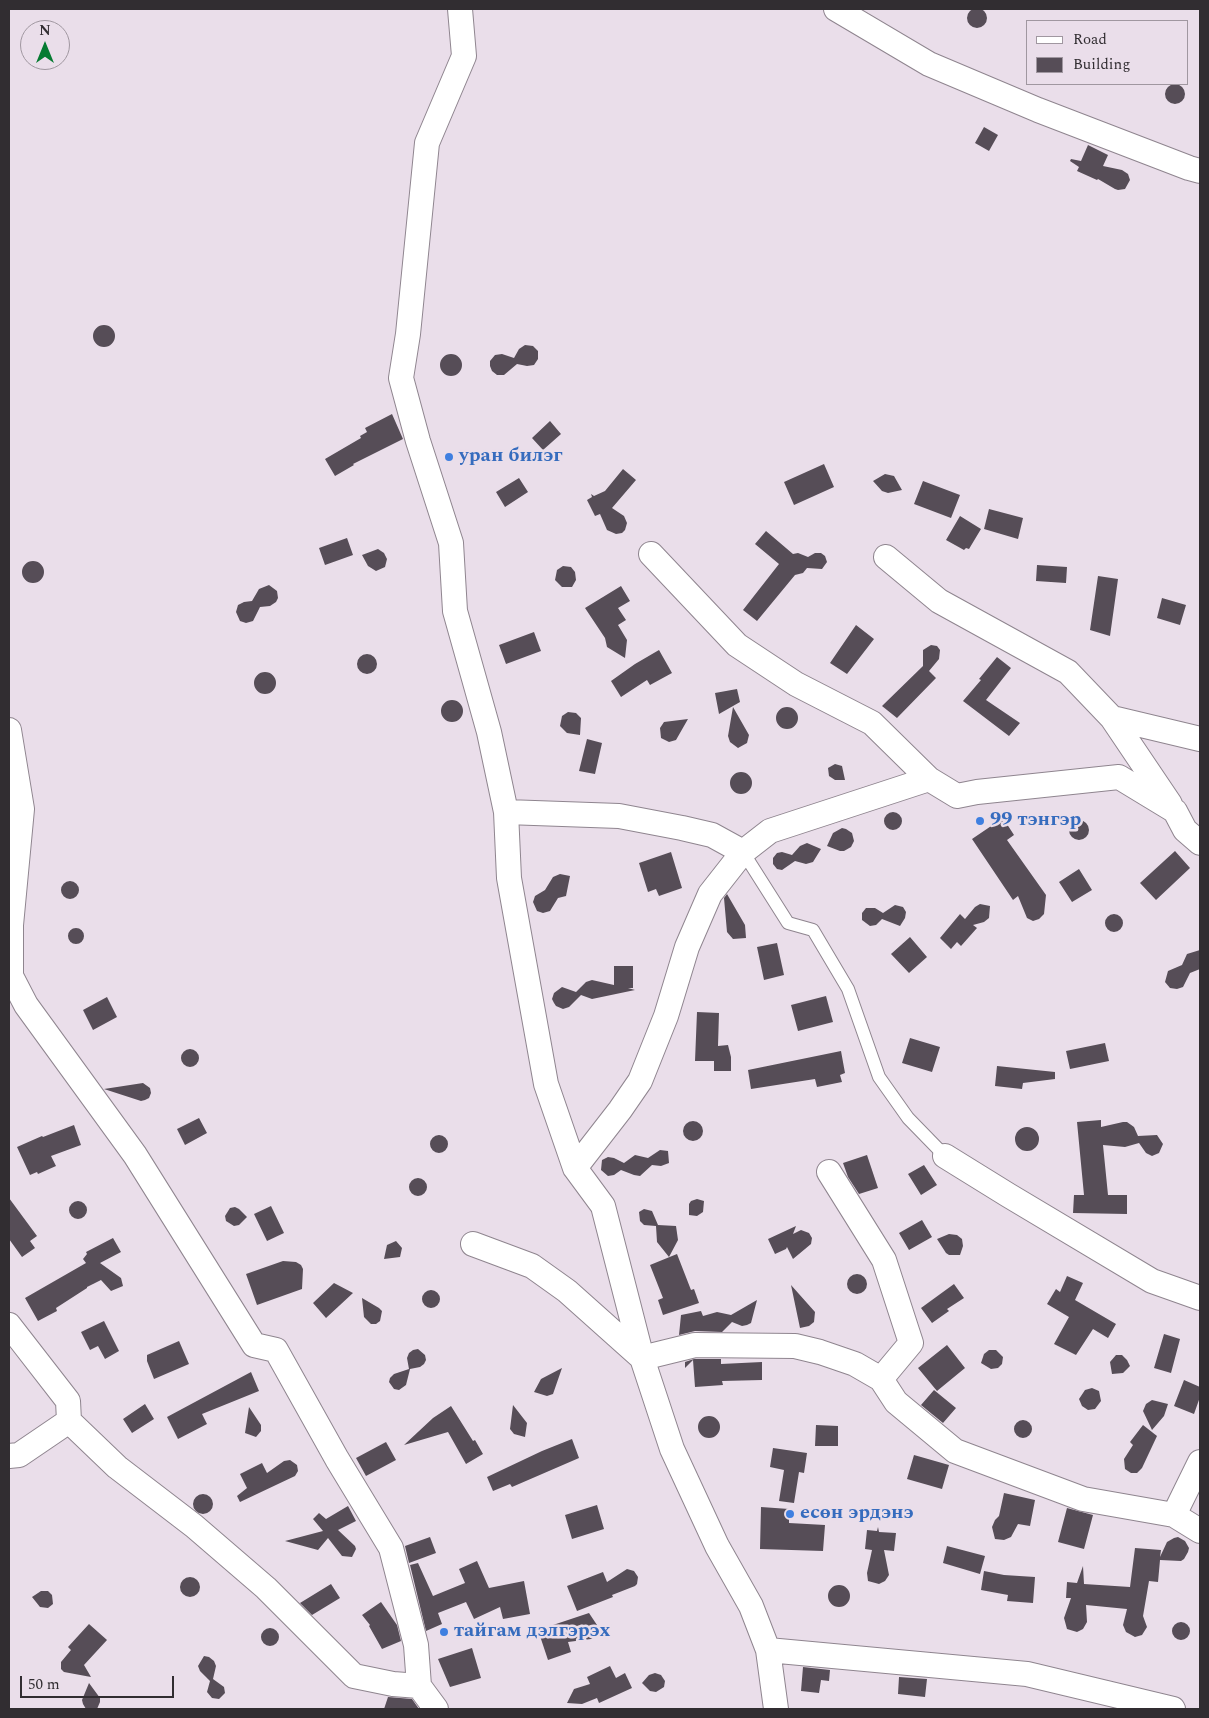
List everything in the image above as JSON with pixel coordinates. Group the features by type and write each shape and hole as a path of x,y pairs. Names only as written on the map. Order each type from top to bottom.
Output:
{"street":[{"path":"460,9 464,56 427,143 408,334 401,378 418,441 451,543 455,612 489,732 506,812 509,878 546,1084 575,1168 603,1206 642,1358 672,1449 717,1546 751,1606 768,1650 776,1709"},
{"path":"836,9 928,64 1038,110 1200,171"},
{"path":"651,554 737,645 796,684 872,723 929,779 958,796 977,792 1119,777 1175,811"},
{"path":"886,557 939,600 1068,672 1112,718 1175,811 1185,830 1200,843"},
{"path":"1112,718 1200,739"},
{"path":"9,730 22,809 10,919 11,976 26,1005 136,1155 254,1344 276,1350 336,1459 391,1548 416,1645 419,1686 436,1709"},
{"path":"575,1168 620,1110 640,1080 666,1016 687,947 710,894 743,852 770,831 929,779"},
{"path":"506,812 619,816 712,835 743,852"},
{"path":"945,1156 1152,1281 1200,1298"},
{"path":"829,1172 884,1260 911,1343 881,1379"},
{"path":"473,1244 532,1266 567,1291 642,1358"},
{"path":"9,1325 68,1401 69,1421 117,1467 194,1526 266,1588 354,1676 393,1684 419,1686"},
{"path":"642,1358 695,1345 795,1346 820,1352 855,1364 881,1379 896,1402 955,1451 1083,1499 1174,1515 1200,1530"},
{"path":"9,1456 19,1455 69,1421"},
{"path":"1174,1515 1200,1462"},
{"path":"768,1650 1027,1674 1173,1709"}],"lane":[{"path":"743,852 788,923 813,930 848,990 879,1077 908,1118 945,1156"}],"building":[{"path":"977,8 984,11 987,18 984,25 977,28 970,25 967,18 970,11"},
{"path":"1171,85 1179,85 1184,90 1184,98 1179,103 1171,103 1166,98 1166,90"},
{"path":"984,127 998,135 989,151 975,143"},
{"path":"1088,145 1108,155 1103,166 1122,170 1128,174 1130,180 1125,189 1115,189 1098,179 1077,171 1079,167 1070,161 1071,159 1081,161"},
{"path":"100,325 108,325 115,332 115,340 108,347 100,347 93,340 93,332"},
{"path":"525,345 533,346 538,351 538,359 534,365 517,364 504,375 497,375 492,371 490,361 495,355 502,354 514,358 519,349"},
{"path":"451,354 459,357 462,365 459,373 451,376 443,373 440,365 443,357"},
{"path":"392,414 403,439 353,464 335,476 325,459 361,438 360,436 367,432 365,428"},
{"path":"550,421 561,434 543,450 532,438"},
{"path":"824,464 834,487 794,505 784,482"},
{"path":"623,469 636,480 612,508 624,516 627,523 622,533 616,534 607,530 600,514 595,516 587,500 592,497 591,494 594,496 605,491"},
{"path":"885,474 894,476 902,490 888,493 882,491 873,481"},
{"path":"519,478 528,492 505,507 496,492"},
{"path":"923,481 960,495 951,518 914,504"},
{"path":"989,509 1023,518 1018,539 984,529"},
{"path":"960,516 981,529 969,549 966,548 964,550 946,540"},
{"path":"766,531 793,554 798,553 808,557 815,553 821,553 825,556 827,562 822,569 807,568 803,573 795,575 757,621 743,610 779,564 755,544"},
{"path":"347,538 353,555 325,565 319,548"},
{"path":"378,549 384,553 387,559 385,567 376,571 368,566 362,555"},
{"path":"29,561 37,561 44,568 44,576 37,583 29,583 22,576 22,568"},
{"path":"1037,565 1067,567 1066,583 1036,581"},
{"path":"563,566 571,567 575,572 576,580 572,587 562,587 555,580 557,570"},
{"path":"1098,576 1118,579 1110,636 1090,630"},
{"path":"269,585 277,591 278,598 276,602 270,606 260,607 253,621 246,623 240,621 236,612 238,605 252,601 259,589"},
{"path":"621,586 630,601 618,608 626,620 618,625 627,640 625,658 607,647 605,638 585,608"},
{"path":"1162,598 1186,605 1180,625 1157,618"},
{"path":"856,625 874,639 847,674 830,663"},
{"path":"534,632 541,651 506,664 499,645"},
{"path":"931,645 937,646 940,650 939,659 929,671 936,678 897,718 882,706 923,666 923,650"},
{"path":"659,650 672,673 650,685 647,680 621,697 611,681"},
{"path":"367,654 374,657 377,664 374,671 367,674 360,671 357,664 360,657"},
{"path":"997,657 1011,668 986,700 1020,723 1009,736 963,701"},
{"path":"265,672 273,675 276,683 273,691 265,694 257,691 254,683 257,675"},
{"path":"737,689 740,702 719,714 715,693"},
{"path":"452,700 460,703 463,711 460,719 452,722 444,719 441,711 444,703"},
{"path":"733,707 749,735 747,743 738,748 730,742 728,736"},
{"path":"787,707 795,710 798,718 795,726 787,729 779,726 776,718 779,710"},
{"path":"568,712 576,713 581,718 580,735 567,733 560,726 562,716"},
{"path":"688,719 676,740 669,742 661,738 660,728 664,722"},
{"path":"587,739 602,743 595,774 579,771"},
{"path":"835,764 842,766 845,780 835,780 829,776 828,768"},
{"path":"741,772 749,775 752,783 749,791 741,794 733,791 730,783 733,775"},
{"path":"893,812 899,815 902,821 899,827 893,830 887,827 884,821 887,815"},
{"path":"1003,818 1014,835 1007,840 1046,895 1044,914 1039,919 1033,921 1027,918 1018,896 1013,900 972,839"},
{"path":"1079,820 1086,823 1089,830 1086,837 1079,840 1072,837 1069,830 1072,823"},
{"path":"842,828 852,833 854,841 851,847 840,851 827,846 833,833"},
{"path":"807,843 821,849 813,862 806,864 795,861 782,870 777,869 773,864 773,858 777,853 782,852 792,855 800,846"},
{"path":"1175,851 1190,868 1156,900 1140,883"},
{"path":"671,852 682,888 659,896 656,889 648,892 639,863"},
{"path":"1079,869 1092,890 1072,902 1059,882"},
{"path":"560,874 570,876 566,896 558,898 550,911 543,913 537,911 533,902 535,896 545,890 553,877"},
{"path":"70,881 76,884 79,890 76,896 70,899 64,896 61,890 64,884"},
{"path":"727,894 745,925 746,938 733,939 727,932 724,898"},
{"path":"980,904 990,906 989,918 984,922 973,925 977,928 961,946 957,942 951,949 940,938 960,914 965,919"},
{"path":"895,905 903,907 906,912 900,926 882,919 876,925 870,926 862,920 862,913 866,908 875,908 883,913"},
{"path":"1110,914 1118,914 1123,919 1121,930 1110,932 1105,927 1105,919"},
{"path":"73,928 79,928 84,933 82,942 73,944 68,939 68,933"},
{"path":"910,937 927,957 909,973 891,954"},
{"path":"777,943 784,975 764,980 757,947"},
{"path":"1200,950 1200,969 1190,973 1183,987 1177,989 1170,988 1165,982 1168,971 1182,965 1187,954"},
{"path":"614,966 633,966 633,988 628,988 635,990 592,999 581,995 569,1007 563,1009 554,1003 552,999 554,993 562,987 576,992 586,982 592,980 614,985"},
{"path":"826,996 833,1022 798,1031 791,1005"},
{"path":"107,997 117,1017 93,1030 83,1010"},
{"path":"697,1012 719,1013 718,1046 728,1045 731,1057 731,1071 714,1071 714,1061 695,1061"},
{"path":"910,1038 940,1047 932,1072 902,1063"},
{"path":"1105,1043 1109,1061 1070,1069 1066,1051"},
{"path":"190,1049 196,1052 199,1058 196,1064 190,1067 184,1064 181,1058 184,1052"},
{"path":"841,1051 845,1073 840,1075 842,1082 817,1087 815,1079 751,1089 748,1070"},
{"path":"997,1066 1055,1072 1055,1079 1023,1083 1022,1089 995,1086"},
{"path":"143,1083 150,1088 151,1093 149,1098 141,1101 104,1089"},
{"path":"199,1118 207,1133 185,1145 177,1129"},
{"path":"1101,1120 1101,1127 1127,1122 1134,1127 1138,1136 1157,1135 1163,1144 1159,1153 1152,1156 1146,1153 1139,1143 1125,1147 1103,1145 1108,1195 1127,1195 1127,1214 1073,1213 1074,1195 1084,1195 1077,1122"},
{"path":"693,1121 700,1124 703,1131 700,1138 693,1141 686,1138 683,1131 686,1124"},
{"path":"74,1125 81,1145 51,1156 56,1166 38,1174 37,1172 30,1175 17,1147"},
{"path":"1027,1127 1032,1128 1038,1134 1038,1144 1032,1150 1027,1151 1022,1150 1016,1144 1015,1139 1016,1134 1022,1128"},
{"path":"439,1135 447,1140 448,1144 443,1152 439,1153 431,1148 430,1144 435,1136"},
{"path":"660,1150 668,1151 669,1163 661,1166 652,1165 640,1176 621,1170 614,1175 608,1176 601,1170 602,1160 608,1157 624,1163 635,1155 648,1158"},
{"path":"867,1155 878,1188 859,1194 848,1177 843,1163"},
{"path":"924,1165 937,1185 921,1195 908,1174"},
{"path":"414,1178 422,1178 427,1183 425,1194 414,1196 409,1191 409,1183"},
{"path":"9,1198 37,1236 30,1241 35,1248 22,1257 9,1239"},
{"path":"697,1199 704,1201 703,1212 697,1216 689,1215 689,1204"},
{"path":"74,1201 82,1201 87,1206 85,1217 74,1219 69,1214 69,1206"},
{"path":"271,1206 284,1233 267,1241 254,1214"},
{"path":"235,1207 247,1217 239,1225 234,1226 226,1221 225,1216 230,1208"},
{"path":"644,1209 652,1211 658,1225 676,1226 678,1240 669,1257 657,1242 656,1226 644,1225 640,1221 639,1212"},
{"path":"922,1220 932,1237 909,1250 899,1233"},
{"path":"796,1226 793,1234 801,1230 809,1233 812,1238 811,1244 793,1259 787,1247 775,1254 768,1239"},
{"path":"949,1234 957,1235 962,1239 963,1246 960,1255 949,1255 946,1253 937,1239"},
{"path":"113,1238 121,1252 100,1263 121,1278 123,1286 111,1291 101,1280 56,1308 57,1311 38,1321 25,1298 86,1263 83,1259 87,1254 86,1252"},
{"path":"396,1241 402,1248 400,1257 384,1259 387,1245"},
{"path":"677,1254 691,1290 694,1289 699,1303 663,1315 658,1300 663,1298 650,1265"},
{"path":"283,1261 296,1262 301,1265 303,1269 302,1289 257,1305 246,1274"},
{"path":"857,1274 864,1277 867,1284 864,1291 857,1294 850,1291 847,1284 850,1277"},
{"path":"1067,1276 1083,1283 1075,1300 1116,1324 1108,1338 1093,1329 1076,1355 1054,1344 1069,1317 1047,1304 1056,1289 1060,1292"},
{"path":"334,1283 353,1293 326,1318 313,1303"},
{"path":"954,1284 964,1298 947,1309 949,1311 932,1323 921,1308"},
{"path":"791,1285 815,1312 814,1322 809,1326 800,1328"},
{"path":"427,1290 435,1290 440,1295 438,1306 427,1308 422,1303 422,1295"},
{"path":"362,1298 382,1311 380,1321 376,1324 371,1324 364,1317"},
{"path":"757,1300 751,1323 747,1325 742,1326 732,1322 722,1332 695,1331 679,1335 681,1315 701,1311 703,1316 717,1312 731,1315"},
{"path":"104,1321 119,1351 105,1359 98,1346 90,1350 81,1332"},
{"path":"1164,1334 1180,1339 1171,1373 1154,1368"},
{"path":"179,1341 189,1364 154,1379 147,1361 147,1355"},
{"path":"947,1345 965,1368 937,1391 918,1368"},
{"path":"418,1349 425,1355 426,1360 424,1364 410,1369 406,1385 399,1390 394,1389 389,1382 390,1378 394,1374 409,1369 407,1358 409,1353"},
{"path":"989,1350 996,1350 1003,1357 1002,1364 998,1368 991,1369 981,1363 984,1354"},
{"path":"1116,1355 1122,1355 1130,1366 1123,1373 1112,1374 1110,1362"},
{"path":"694,1359 721,1359 721,1364 762,1362 762,1380 722,1381 723,1385 695,1387 693,1360 685,1368 685,1362"},
{"path":"562,1368 553,1394 547,1396 534,1392 541,1379"},
{"path":"251,1372 259,1391 202,1414 207,1424 178,1439 167,1417"},
{"path":"1184,1380 1200,1387 1200,1397 1194,1414 1174,1406"},
{"path":"1092,1388 1099,1391 1101,1401 1095,1409 1088,1410 1082,1406 1079,1399 1085,1390"},
{"path":"934,1390 956,1408 943,1423 921,1405"},
{"path":"1152,1400 1168,1404 1164,1416 1152,1430 1143,1411 1146,1404"},
{"path":"145,1404 154,1419 132,1433 123,1419"},
{"path":"513,1405 527,1423 525,1437 514,1434 510,1429"},
{"path":"451,1406 483,1454 466,1464 448,1432 404,1445 433,1418"},
{"path":"249,1407 261,1425 261,1431 256,1437 245,1433"},
{"path":"709,1416 717,1419 720,1427 717,1435 709,1438 701,1435 698,1427 701,1419"},
{"path":"1019,1420 1027,1420 1032,1425 1030,1436 1019,1438 1014,1433 1014,1425"},
{"path":"816,1425 838,1426 838,1446 815,1446"},
{"path":"1143,1425 1157,1436 1142,1468 1137,1473 1131,1473 1125,1469 1124,1459 1133,1445 1130,1442"},
{"path":"572,1439 579,1458 512,1487 510,1484 493,1491 487,1477"},
{"path":"386,1442 396,1460 366,1476 356,1458"},
{"path":"773,1448 807,1453 804,1473 799,1472 794,1503 779,1501 784,1470 770,1467"},
{"path":"914,1455 949,1465 942,1489 907,1479"},
{"path":"290,1460 297,1465 298,1471 295,1476 240,1502 237,1496 247,1488 240,1474 262,1463 267,1473 284,1461"},
{"path":"1004,1493 1035,1500 1030,1526 1018,1524 1011,1537 1004,1540 995,1539 992,1527 999,1516"},
{"path":"203,1494 210,1497 213,1504 210,1511 203,1514 196,1511 193,1504 196,1497"},
{"path":"597,1505 604,1529 572,1539 565,1515"},
{"path":"348,1506 356,1521 338,1530 355,1546 356,1549 352,1557 342,1556 328,1538 318,1550 285,1541 323,1531 313,1519 319,1513 326,1519"},
{"path":"761,1507 789,1509 789,1523 825,1525 823,1551 760,1549"},
{"path":"1067,1508 1093,1515 1084,1549 1058,1542"},
{"path":"878,1527 879,1532 896,1533 894,1551 884,1550 889,1575 885,1581 879,1584 868,1581 867,1573 872,1550 865,1549 867,1530 877,1531"},
{"path":"430,1537 436,1553 409,1563 405,1546"},
{"path":"1178,1537 1185,1541 1189,1548 1188,1552 1181,1561 1160,1560 1158,1582 1149,1581 1143,1616 1147,1627 1142,1635 1135,1637 1126,1632 1123,1625 1127,1609 1086,1605 1087,1622 1083,1629 1077,1632 1067,1629 1064,1618 1071,1598 1066,1598 1067,1582 1077,1583 1083,1566 1084,1584 1130,1587 1135,1548 1161,1550 1160,1557 1167,1542"},
{"path":"947,1546 985,1556 980,1574 943,1563"},
{"path":"477,1561 489,1588 524,1581 530,1614 503,1619 500,1607 474,1619 466,1602 438,1613 442,1624 426,1631 410,1565 418,1563 433,1596 465,1583 459,1569"},
{"path":"627,1569 634,1571 638,1577 635,1586 577,1611 567,1586 603,1572 607,1582"},
{"path":"984,1571 1004,1575 1035,1577 1033,1603 1007,1601 1008,1595 981,1590"},
{"path":"190,1577 197,1580 200,1587 197,1594 190,1597 183,1594 180,1587 183,1580"},
{"path":"331,1584 340,1598 312,1615 300,1603"},
{"path":"839,1585 847,1588 850,1596 847,1604 839,1607 831,1604 828,1596 831,1588"},
{"path":"41,1591 48,1591 52,1595 53,1604 48,1608 40,1607 32,1597"},
{"path":"381,1602 397,1625 401,1641 382,1649 370,1625 362,1615"},
{"path":"589,1613 597,1625 597,1635 591,1639 568,1642 571,1652 548,1660 538,1630"},
{"path":"1181,1622 1187,1625 1190,1631 1187,1637 1181,1640 1175,1637 1172,1631 1175,1625"},
{"path":"89,1624 107,1640 84,1665 91,1677 64,1672 61,1669 61,1662 71,1650 68,1647"},
{"path":"266,1628 274,1628 279,1633 277,1644 266,1646 261,1641 261,1633"},
{"path":"472,1648 481,1678 450,1687 438,1659"},
{"path":"204,1656 214,1661 216,1666 213,1679 224,1687 225,1693 219,1699 212,1698 207,1692 210,1681 200,1671 198,1666"},
{"path":"610,1666 616,1678 625,1673 632,1688 599,1703 597,1698 582,1704 567,1703 574,1689 590,1684 587,1677"},
{"path":"803,1667 830,1670 829,1681 821,1680 819,1693 801,1691"},
{"path":"655,1673 661,1675 665,1681 664,1687 656,1692 650,1691 642,1683 649,1675"},
{"path":"899,1677 927,1679 925,1697 898,1694"},
{"path":"89,1683 100,1698 97,1709 86,1709 83,1704 82,1700"},
{"path":"388,1697 412,1699 419,1709 384,1709"}],"place":[{"name":"уран билэг","path":"449,457"},
{"name":"99 тэнгэр","path":"980,821"},
{"name":"есөн эрдэнэ","path":"790,1514"},
{"name":"тайгам дэлгэрэх","path":"444,1632"}]}
